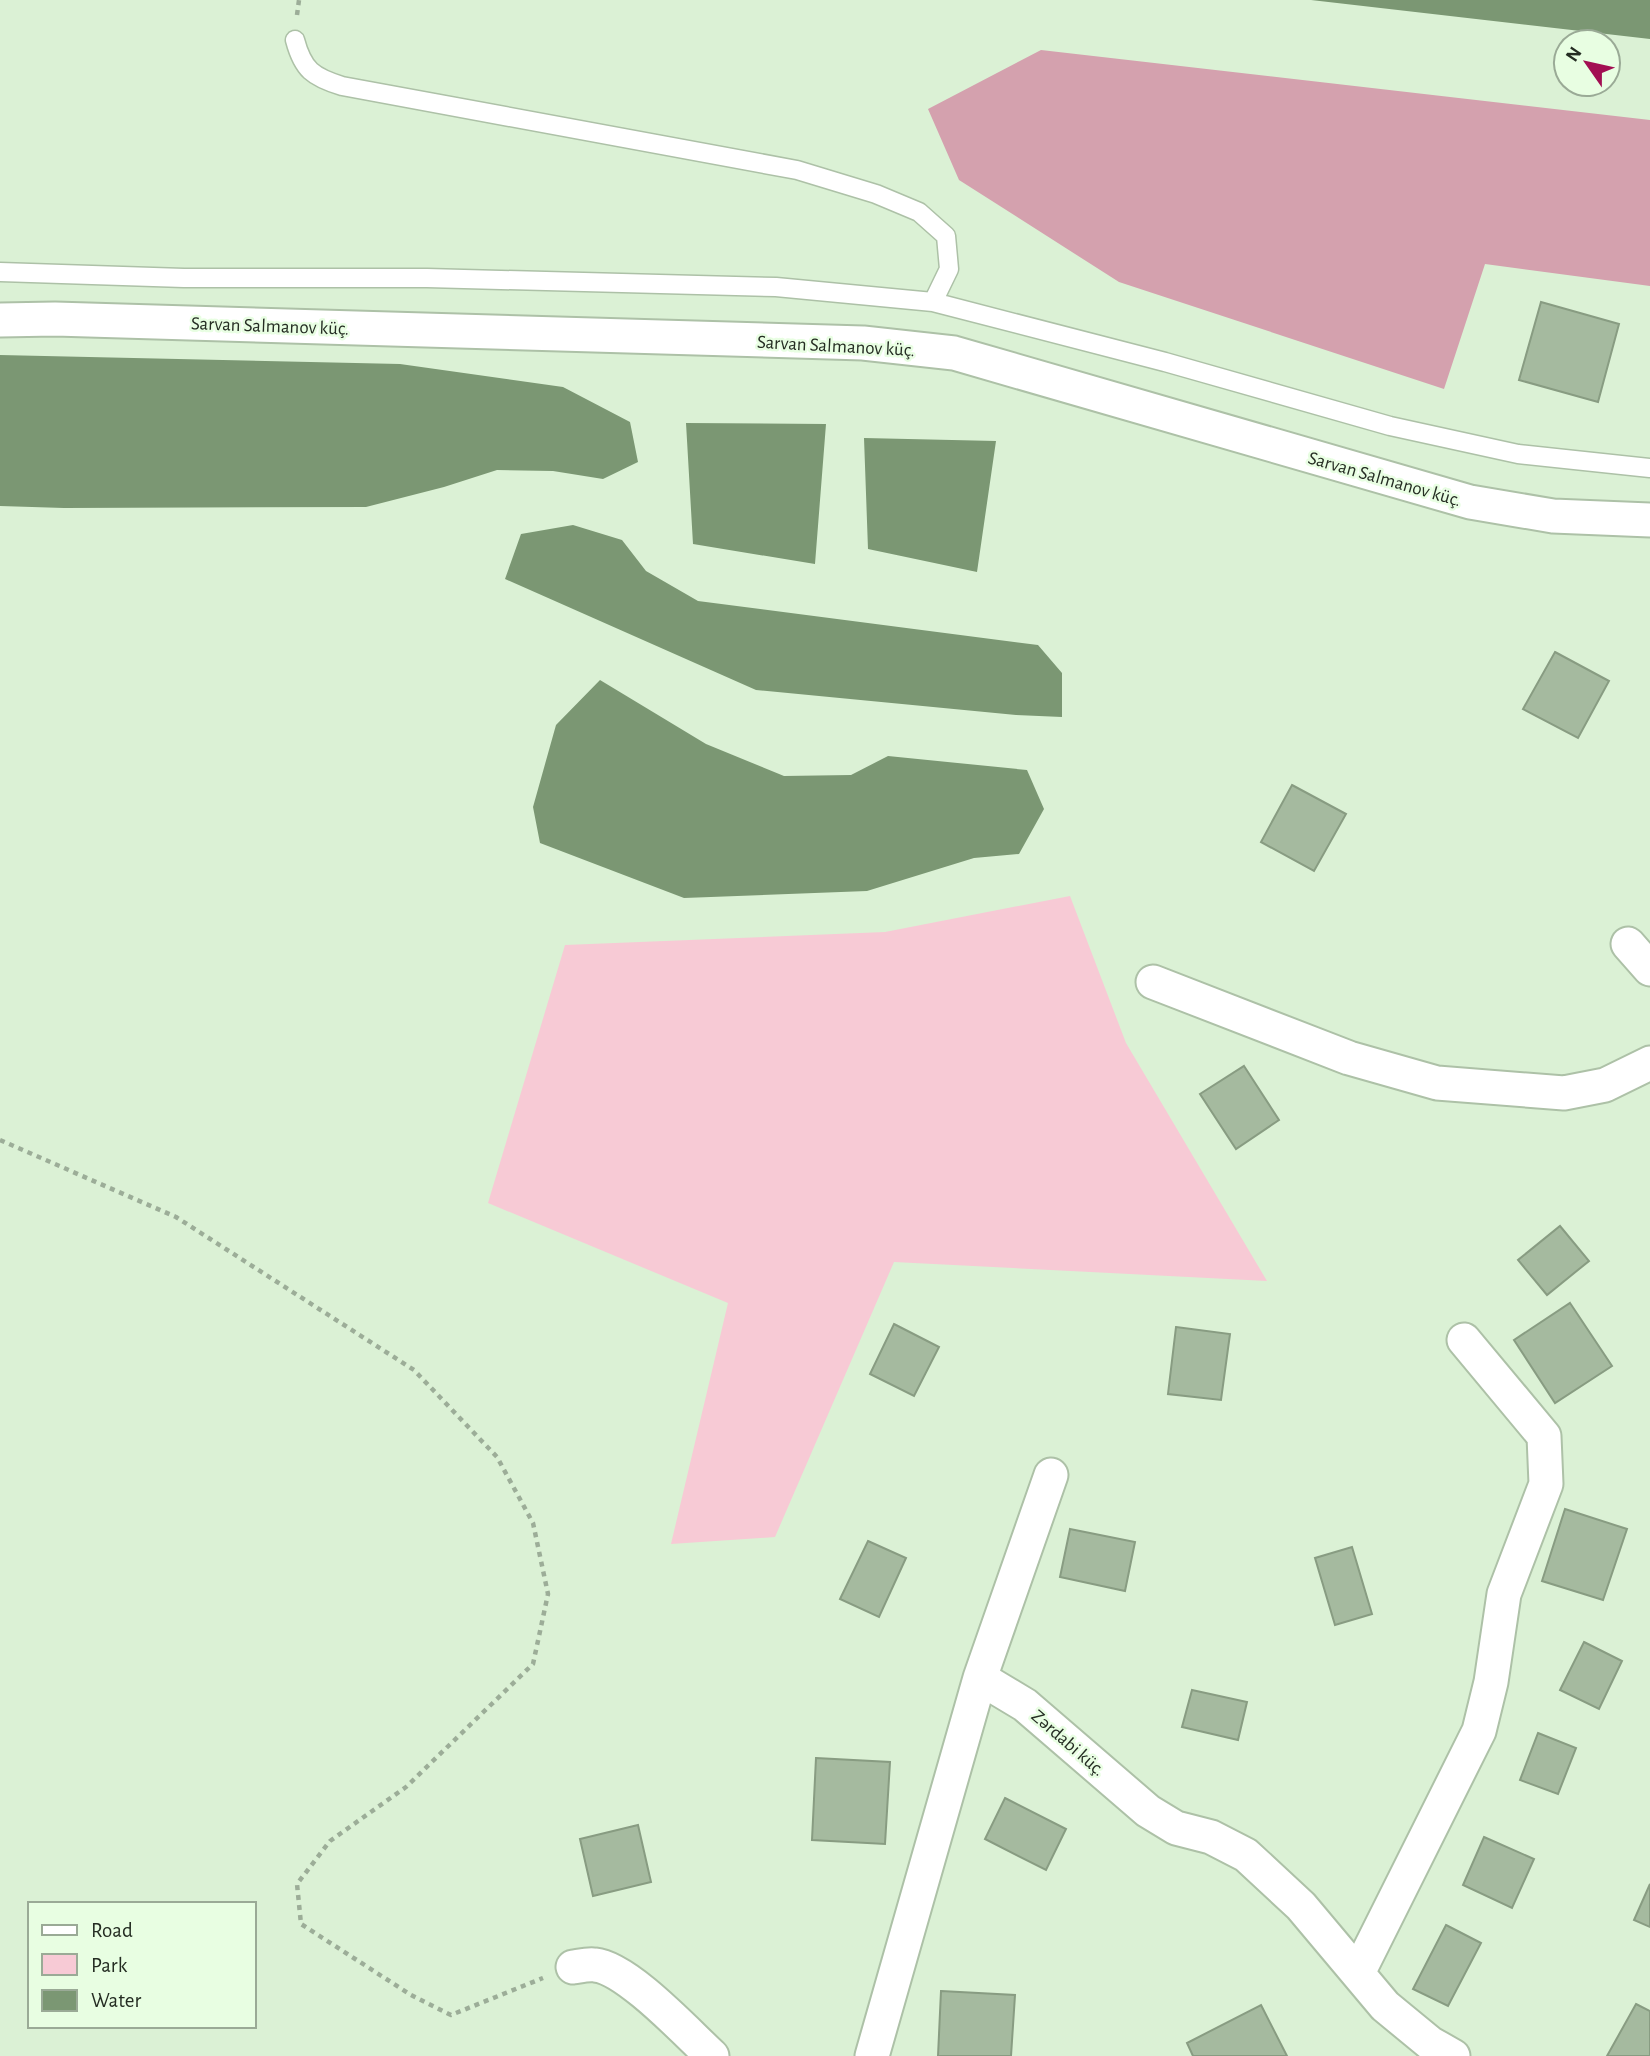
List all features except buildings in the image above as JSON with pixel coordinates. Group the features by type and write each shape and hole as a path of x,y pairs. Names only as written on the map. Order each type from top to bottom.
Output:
{"street":[{"name":"Sarvan Salmanov küç.","path":"0,320 69,319 863,343 941,352 968,357 1470,502 1553,516 1650,520"},
{"path":"1628,944 1650,969"},
{"path":"1153,982 1349,1058 1437,1083 1564,1093 1605,1085 1650,1063"},
{"path":"1358,1973 1479,1731 1492,1682 1504,1594 1546,1484 1545,1436 1464,1340"},
{"path":"872,2056 980,1678 1051,1475"},
{"name":"Zərdabi küç.","path":"980,1678 1025,1704 1148,1811 1176,1828 1211,1837 1246,1855 1301,1906 1385,2006 1430,2043 1453,2056"},
{"path":"573,1967 597,1965 620,1975 712,2056"}],"lane":[{"path":"295,40 300,60 319,79 342,86 797,170 876,194 919,212 946,236 949,269 933,302"},
{"path":"0,272 184,278 427,278 776,288 933,302 1165,362 1391,426 1518,454 1650,468"}],"path":[{"path":"0,1140 176,1217 414,1370 497,1457 533,1524 548,1594 533,1664 406,1787 330,1841 296,1884 301,1924 411,1995 451,2015 573,1967"}],"green space":[{"path":"1070,896 1126,1043 1267,1281 894,1262 775,1537 671,1544 728,1303 488,1203 565,945 885,932"}],"shaded area":[{"path":"1041,50 1650,120 1650,286 1485,264 1444,389 1119,282 959,180 928,109"}],"water":[{"path":"1311,0 1650,0 1650,39 1622,36 1622,28 1554,28"},
{"path":"0,355 400,364 563,387 630,422 638,462 603,479 553,471 497,470 366,507 0,506"},
{"path":"686,423 826,424 815,564 693,544"},
{"path":"864,438 996,441 977,572 868,549"},
{"path":"573,525 622,540 646,571 698,601 1038,645 1062,673 1062,717 756,690 505,579 521,534"},
{"path":"600,680 706,744 784,776 851,775 888,756 1027,770 1044,809 1019,854 974,858 867,891 684,898 540,843 533,807 556,725"}]}
